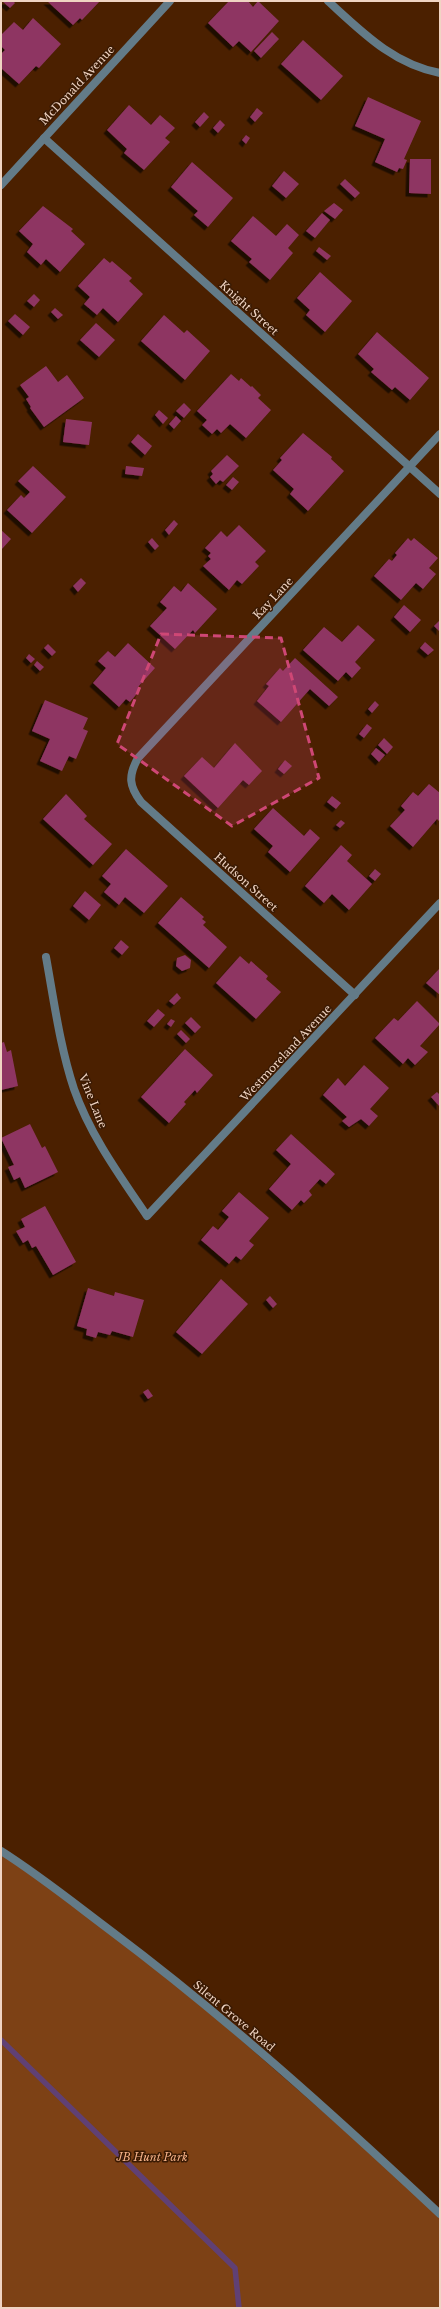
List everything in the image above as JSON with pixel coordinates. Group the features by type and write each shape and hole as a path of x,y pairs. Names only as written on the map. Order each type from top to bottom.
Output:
{"street":[{"name":"McDonald Avenue","path":"1,185 170,1"},
{"path":"328,1 375,43 398,59 425,70 440,73"},
{"name":"Knight Street","path":"44,138 440,494"},
{"name":"Kay Lane","path":"130,780 131,770 138,758 410,468 440,434"},
{"name":"Hudson Street","path":"130,780 133,791 141,802 355,995"},
{"name":"Westmoreland Avenue","path":"147,1216 440,903"},
{"name":"Vine Lane","path":"46,957 58,1024 74,1089 88,1122 106,1155 147,1216"},
{"name":"Silent Grove Road","path":"1,1851 154,1964 234,2029 335,2116 440,2214"}],"highlighted area":[{"path":"161,634 281,638 319,778 232,826 117,744"}],"green space":[{"name":"JB Hunt Park","path":"1,1851 154,1964 440,2214 440,2308 1,2308"}],"building":[{"path":"2,1 13,1 15,3 10,8"},
{"path":"47,1 100,1 82,20 80,18 73,25"},
{"path":"229,1 248,1 253,7 258,1 279,21 251,52 239,41 233,47 208,23"},
{"path":"33,18 61,44 39,68 36,66 19,84 1,68 1,54 5,50 1,46 1,35 14,22 23,30"},
{"path":"272,32 279,39 261,58 254,51"},
{"path":"303,40 343,76 321,100 281,64"},
{"path":"368,97 421,121 404,159 407,160 403,169 399,168 397,172 375,162 385,139 355,126"},
{"path":"129,105 151,125 160,115 175,128 165,138 170,142 144,170 124,153 127,149 107,130"},
{"path":"257,108 263,113 255,122 250,117"},
{"path":"204,112 209,117 200,127 195,122"},
{"path":"220,120 225,125 218,133 213,128"},
{"path":"246,135 250,138 246,144 242,140"},
{"path":"410,159 431,159 431,194 409,193"},
{"path":"192,162 233,198 208,227 194,215 198,211 171,187"},
{"path":"284,171 299,184 286,198 272,186"},
{"path":"345,179 360,193 355,198 340,184"},
{"path":"334,203 343,210 335,219 324,211"},
{"path":"43,206 73,229 71,231 85,244 60,272 46,259 41,265 27,252 33,244 19,231"},
{"path":"322,213 330,220 315,238 306,231"},
{"path":"253,216 276,236 287,224 299,235 288,248 293,253 270,280 249,262 252,259 231,241"},
{"path":"319,247 331,256 327,260 316,251"},
{"path":"104,258 110,263 112,261 132,278 129,281 143,294 118,322 103,308 97,315 84,304 90,297 78,286"},
{"path":"320,272 352,301 325,332 306,315 310,310 297,298"},
{"path":"34,294 40,300 34,307 27,301"},
{"path":"55,308 63,315 58,319 51,312"},
{"path":"15,314 30,327 23,335 8,321"},
{"path":"164,315 184,333 187,330 210,351 185,380 141,341"},
{"path":"96,323 115,340 99,357 80,340"},
{"path":"377,332 429,378 410,400 395,387 392,390 371,372 374,369 358,354"},
{"path":"46,366 58,382 67,375 84,398 44,427 30,408 31,407 26,399 29,397 20,385"},
{"path":"231,374 239,381 241,378 251,387 252,386 261,395 258,398 271,410 246,438 230,424 221,433 217,429 212,434 202,425 207,420 197,411"},
{"path":"184,403 191,410 184,418 176,411"},
{"path":"159,410 168,418 163,424 155,415"},
{"path":"176,416 181,421 174,429 169,424"},
{"path":"66,419 92,422 89,445 63,442"},
{"path":"303,433 332,457 331,459 344,471 308,511 290,494 294,489 273,470 282,460 280,458"},
{"path":"138,434 152,446 145,455 131,442"},
{"path":"227,455 239,466 223,482 220,480 216,484 210,477 213,474 211,471"},
{"path":"33,466 66,497 32,533 7,510 21,495 24,498 30,492 18,481"},
{"path":"126,466 144,468 142,476 125,474"},
{"path":"233,477 239,482 232,490 226,485"},
{"path":"174,520 178,524 169,535 165,530"},
{"path":"239,525 266,551 255,562 259,566 242,584 237,580 229,590 203,566 211,559 208,556 211,553 205,548 221,531 227,537"},
{"path":"1,530 11,539 1,550"},
{"path":"152,538 159,546 155,550 148,542"},
{"path":"408,538 411,541 414,538 438,558 429,568 436,574 423,589 416,583 401,600 374,576 389,559 392,561 397,555 395,553"},
{"path":"81,578 86,583 78,592 73,586"},
{"path":"188,583 217,609 195,633 193,630 175,649 150,626 167,608 160,602 174,586 181,592"},
{"path":"404,605 421,620 410,632 394,617"},
{"path":"440,620 440,632 434,626"},
{"path":"358,625 375,640 355,662 361,668 352,678 346,672 338,681 303,650 324,627 342,642"},
{"path":"425,642 434,650 428,655 420,648"},
{"path":"128,643 155,668 138,687 140,690 130,702 126,699 119,707 93,683 106,668 98,661 108,651 115,657"},
{"path":"48,644 56,652 52,656 44,648"},
{"path":"29,654 35,659 31,663 26,658"},
{"path":"295,658 338,697 329,706 310,689 281,722 257,701 269,686 266,684 280,668 283,671"},
{"path":"37,661 44,667 40,671 34,665"},
{"path":"45,700 88,718 83,729 88,731 76,759 69,756 62,771 40,761 50,739 32,731"},
{"path":"375,701 379,705 372,713 368,709"},
{"path":"367,724 372,728 364,738 359,734"},
{"path":"384,738 393,747 387,754 378,745"},
{"path":"235,743 262,771 249,785 243,780 218,808 184,776 202,757 214,768"},
{"path":"376,748 385,755 379,762 371,754"},
{"path":"285,760 292,766 284,774 278,769"},
{"path":"429,784 440,793 440,822 437,819 413,847 390,826 405,810 401,806 413,792 418,796"},
{"path":"66,794 87,816 84,819 112,844 93,865 43,819"},
{"path":"332,796 341,803 336,809 327,802"},
{"path":"273,808 304,836 310,829 320,838 290,872 268,852 273,846 254,829"},
{"path":"341,820 345,823 340,828 336,825"},
{"path":"341,845 352,855 347,861 372,884 349,910 332,894 324,903 305,886"},
{"path":"126,849 168,886 144,913 125,897 119,905 104,892 111,884 102,876"},
{"path":"375,869 381,874 375,881 369,876"},
{"path":"85,891 101,905 89,920 73,906"},
{"path":"181,897 204,917 202,919 206,922 203,925 227,947 209,968 158,923"},
{"path":"121,940 129,947 122,955 114,948"},
{"path":"185,955 191,960 190,968 182,971 176,966 177,958"},
{"path":"240,956 249,964 251,961 268,976 266,979 281,992 256,1019 216,983"},
{"path":"440,968 440,995 426,983"},
{"path":"177,993 181,998 174,1005 169,1001"},
{"path":"417,1001 440,1024 420,1046 428,1052 415,1065 408,1058 403,1064 375,1038 394,1018 398,1021"},
{"path":"158,1009 165,1015 154,1027 147,1021"},
{"path":"191,1017 201,1027 195,1033 185,1023"},
{"path":"171,1019 175,1021 171,1027 167,1024"},
{"path":"181,1030 190,1039 186,1043 177,1034"},
{"path":"4,1042 7,1052 11,1050 18,1086 1,1090 1,1043"},
{"path":"185,1049 213,1075 197,1093 195,1090 184,1102 186,1104 169,1123 141,1097"},
{"path":"364,1065 389,1088 370,1109 378,1116 369,1126 361,1119 349,1127 342,1121 347,1117 323,1095 338,1078 345,1086"},
{"path":"437,1092 440,1095 440,1107 431,1097"},
{"path":"30,1124 42,1148 45,1146 58,1172 25,1188 20,1177 14,1180 8,1167 14,1165 1,1138"},
{"path":"291,1134 335,1174 326,1184 320,1179 309,1191 312,1195 304,1203 301,1200 292,1210 269,1189 291,1164 276,1150"},
{"path":"239,1192 269,1218 249,1241 254,1245 241,1260 236,1256 229,1264 201,1240 213,1226 218,1230 229,1217 222,1211"},
{"path":"45,1206 76,1262 53,1275 36,1246 32,1248 28,1240 23,1243 16,1231 25,1227 21,1219"},
{"path":"221,1279 248,1304 202,1354 176,1332"},
{"path":"88,1288 114,1296 115,1292 144,1300 133,1337 112,1331 110,1335 98,1332 96,1338 86,1335 87,1329 77,1326"},
{"path":"270,1296 277,1304 273,1308 266,1300"},
{"path":"148,1389 153,1396 148,1399 143,1392"}],"waterway":[{"path":"1,2040 235,2268 239,2308"}]}
